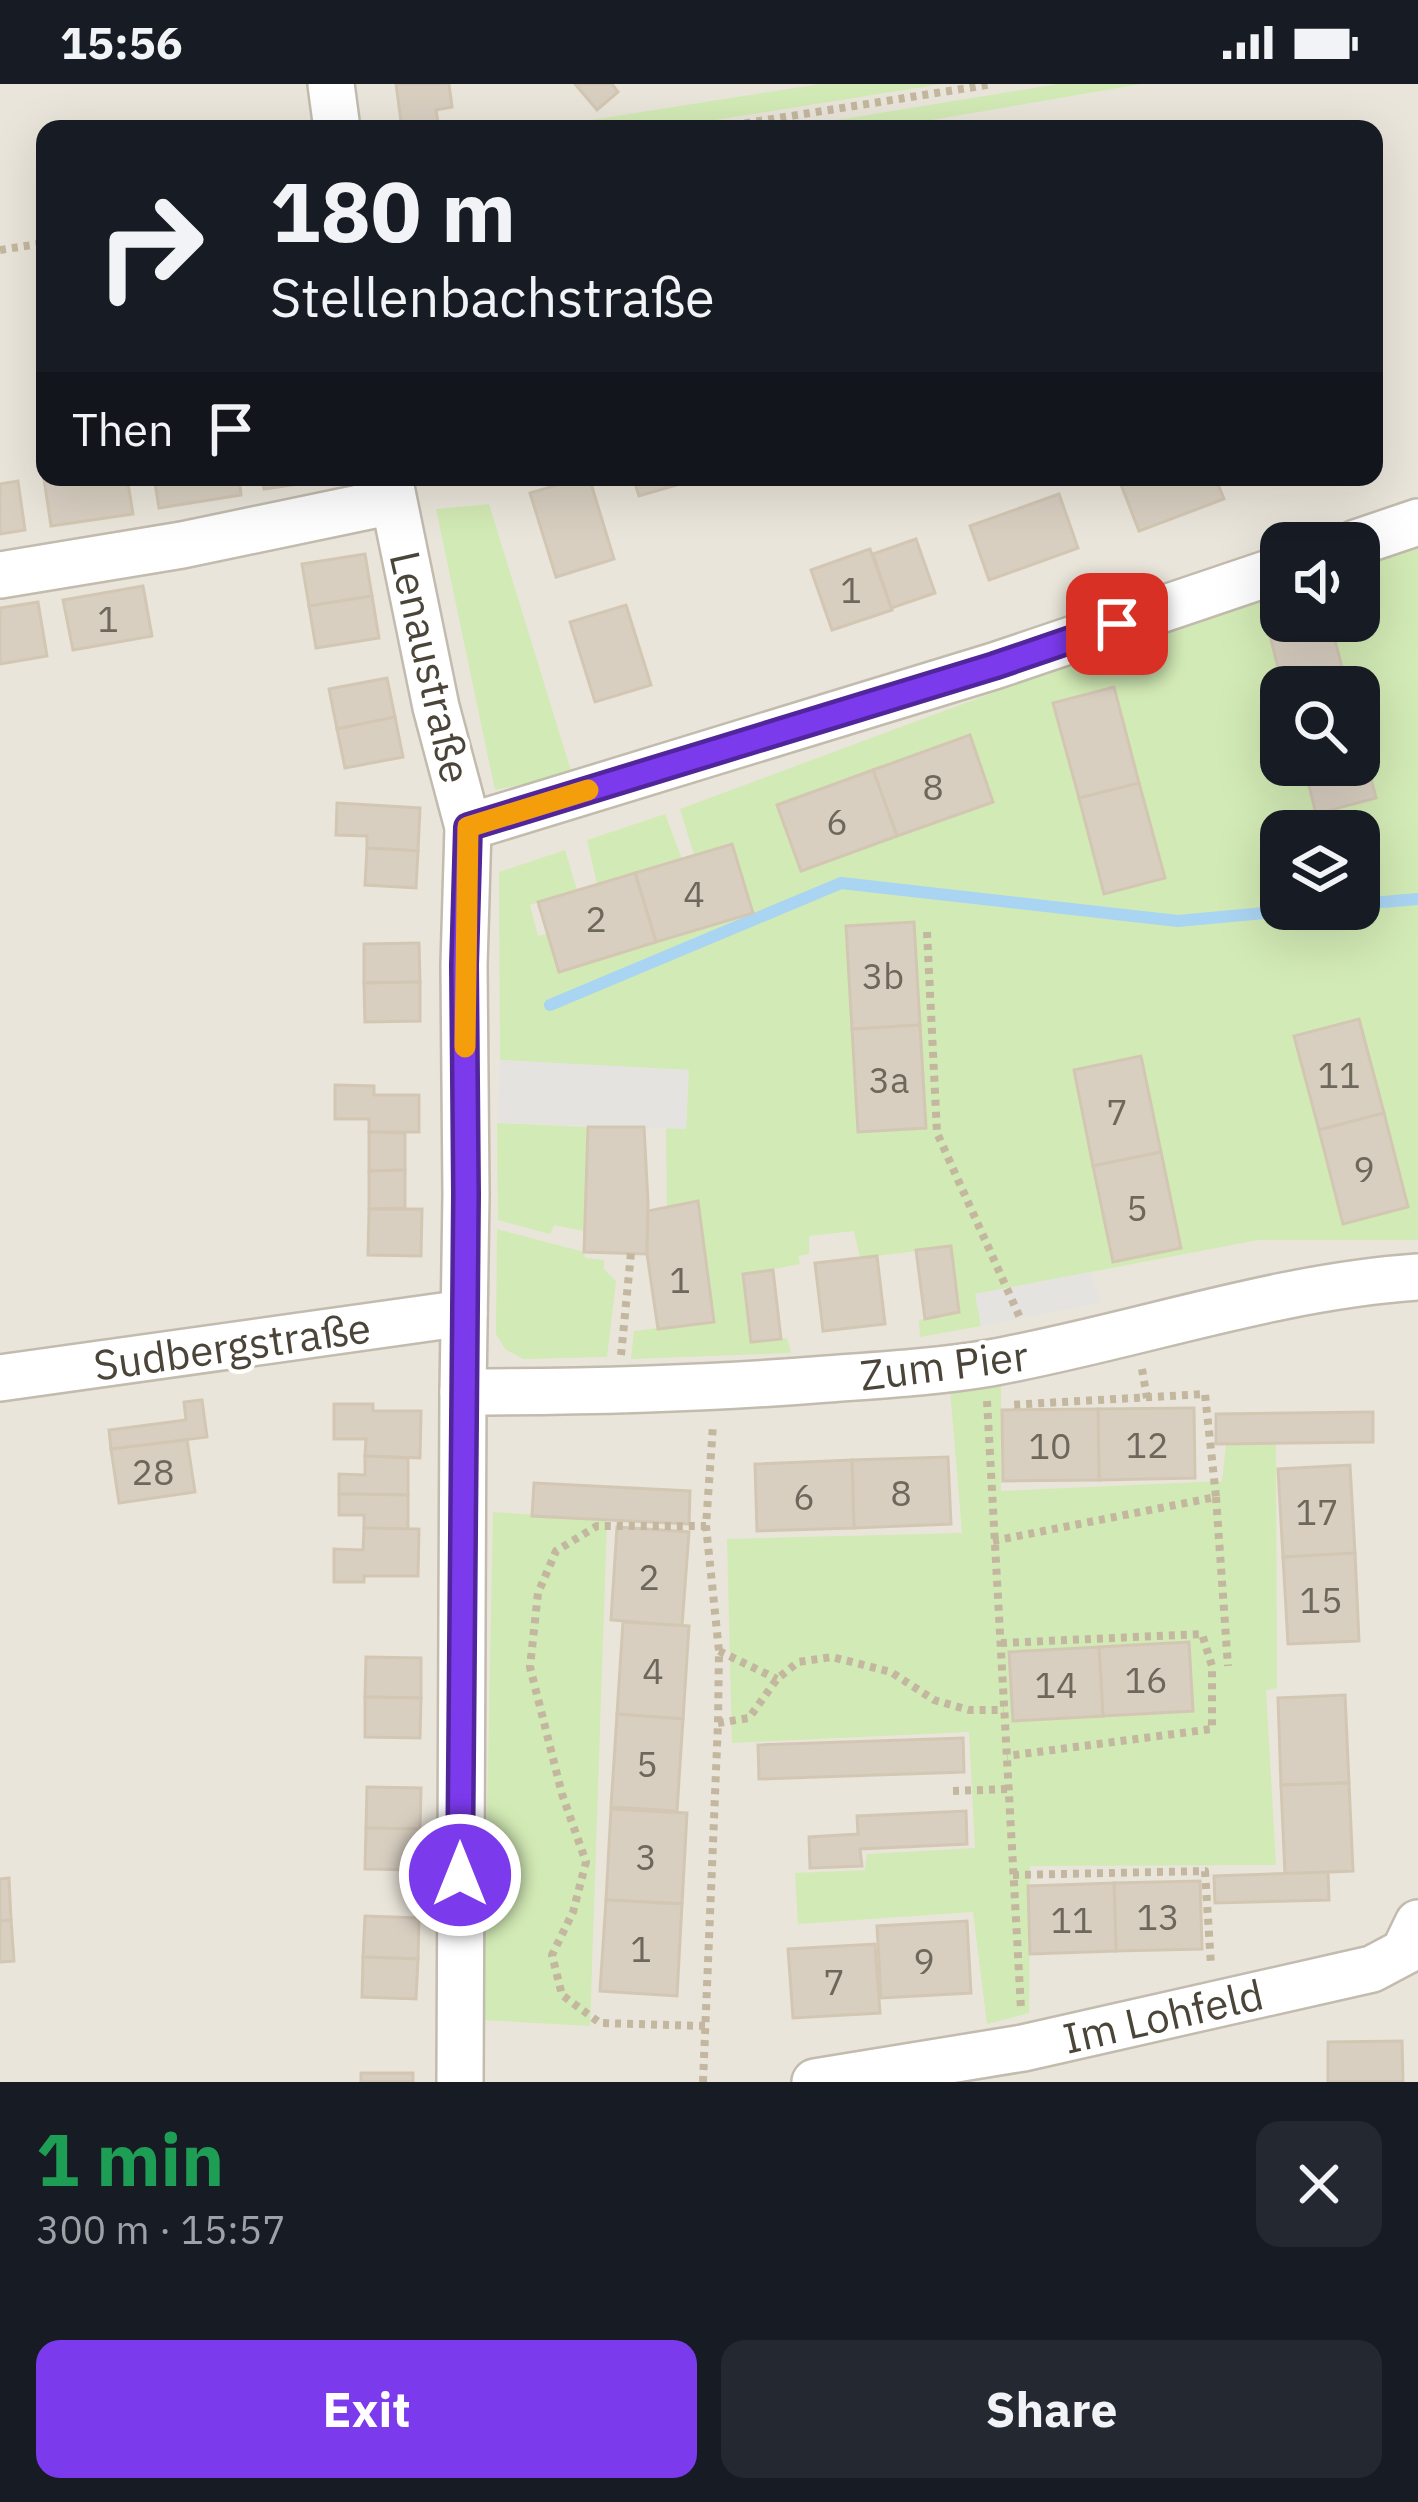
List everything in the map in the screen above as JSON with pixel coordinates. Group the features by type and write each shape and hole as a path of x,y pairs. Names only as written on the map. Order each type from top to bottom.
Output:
{"street":[{"path":"331,84 337,120"},
{"path":"0,575 182,544 391,489"},
{"name":"Lenaustraße","path":"391,489 436,707 468,827 460,2082"},
{"path":"1380,535 1418,522"},
{"path":"468,827 994,666 1260,575"},
{"name":"Zum Pier","path":"463,1392 716,1388 910,1372 986,1385 1036,1354 1245,1304 1368,1281 1418,1277"},
{"name":"Sudbergstraße","path":"0,1378 464,1313"},
{"name":"Im Lohfeld","path":"815,2082 1023,2048 1372,1969 1404,1952 1418,1923"}],"path":[{"path":"766,120 993,84"},
{"path":"0,250 36,244"},
{"path":"927,932 938,1133 1036,1354"},
{"path":"617,1392 631,1253"},
{"path":"1023,2048 986,1385 1204,1394 1228,1666"},
{"path":"703,2082 718,1723 719,1651 706,1526 716,1388"},
{"path":"993,1541 1216,1497"},
{"path":"705,2026 600,2023 562,1995 552,1955 573,1912 586,1862 562,1794 530,1666 538,1593 556,1551 597,1526 706,1526"},
{"path":"1000,1642 1202,1634 1212,1666 1212,1729 1007,1756"},
{"path":"719,1651 777,1678"},
{"path":"718,1723 749,1718 777,1678 798,1662 832,1657 891,1672 934,1700 969,1710 1004,1710"},
{"path":"952,1791 1009,1790"},
{"path":"1013,1875 1205,1871 1214,2005"}],"shaded area":[{"path":"0,84 1418,84 1418,2082 0,2082"},
{"path":"500,1060 689,1070 686,1129 497,1123"},
{"path":"1090,1272 1101,1303 981,1326 975,1294"}],"green space":[{"path":"820,84 942,84 715,120 591,120"},
{"path":"1058,84 1141,84 931,120 837,120"},
{"path":"489,504 572,774 495,790 436,509"},
{"path":"1418,536 1418,1240 1258,1240 976,1294 981,1326 920,1337 919,1320 959,1312 951,1247 860,1258 854,1231 809,1236 809,1254 798,1256 800,1264 743,1275 751,1342 787,1338 791,1353 631,1359 634,1331 714,1321 698,1201 667,1208 666,1128 686,1128 688,1070 500,1060 499,872 565,850 577,890 530,905 538,936 547,934 559,972 752,913 732,845 694,855 680,809 1260,594 1260,642 1380,642 1380,550"},
{"path":"665,814 682,859 597,884 587,840"},
{"path":"497,1123 588,1127 584,1231 554,1225 550,1234 498,1220"},
{"path":"497,1229 604,1260 604,1269 616,1281 607,1357 523,1359 505,1349 496,1334"},
{"path":"1001,1385 1001,1491 1222,1481 1226,1444 1276,1443 1277,1688 1266,1690 1276,1865 1030,1866 1029,2013 987,2024 973,1912 798,1924 795,1873 865,1870 867,1854 975,1848 969,1732 732,1743 727,1539 962,1533 950,1390"},
{"path":"493,1512 607,1520 590,2026 483,2020"}],"building":[{"path":"396,84 449,84 452,107 436,110 438,120 401,120"},
{"path":"575,84 612,84 618,92 597,110"},
{"path":"18,481 25,530 0,534 0,484"},
{"path":"45,486 128,486 133,514 51,526"},
{"path":"155,486 240,486 241,495 159,508"},
{"path":"554,486 592,486 614,559 556,577 530,493"},
{"path":"636,486 673,486 639,496"},
{"path":"1122,486 1219,486 1224,499 1139,531"},
{"path":"1059,494 1078,548 989,580 970,526"},
{"path":"916,539 935,593 891,608 873,554"},
{"path":"870,549 892,610 832,630 811,570"},
{"path":"365,554 372,596 309,606 302,564"},
{"path":"143,586 152,636 73,650 63,600"},
{"path":"372,596 379,638 316,648 309,606"},
{"path":"38,602 47,656 0,664 0,608"},
{"path":"626,605 651,685 595,702 570,622"},
{"path":"1272,642 1335,642 1342,666 1278,666"},
{"path":"387,678 395,717 337,729 329,689"},
{"path":"1114,687 1139,783 1079,798 1053,703"},
{"path":"395,717 403,757 345,768 337,729"},
{"path":"970,735 993,802 897,836 873,770"},
{"path":"873,770 897,836 801,871 777,805"},
{"path":"1139,783 1165,878 1104,894 1079,798"},
{"path":"1309,786 1373,786 1376,798 1315,810"},
{"path":"337,803 420,808 418,851 367,848 367,836 336,835"},
{"path":"732,844 753,913 656,942 635,873"},
{"path":"367,848 418,851 416,888 365,885"},
{"path":"635,873 656,942 559,972 538,902"},
{"path":"914,922 920,1025 852,1029 846,926"},
{"path":"419,943 420,982 364,983 364,944"},
{"path":"420,982 420,1021 365,1022 364,983"},
{"path":"1359,1019 1384,1113 1319,1130 1294,1036"},
{"path":"920,1025 926,1128 858,1132 852,1029"},
{"path":"1141,1056 1161,1152 1093,1166 1074,1070"},
{"path":"335,1085 374,1086 374,1095 419,1095 419,1132 369,1132 369,1119 335,1119"},
{"path":"1384,1113 1408,1207 1343,1224 1319,1130"},
{"path":"588,1127 644,1127 647,1254 584,1252"},
{"path":"369,1132 405,1133 405,1170 369,1171"},
{"path":"1161,1152 1181,1248 1113,1262 1093,1166"},
{"path":"405,1170 405,1208 369,1209 369,1171"},
{"path":"698,1201 714,1322 658,1329 647,1254 648,1211"},
{"path":"369,1209 422,1209 421,1256 368,1255"},
{"path":"951,1246 959,1312 925,1319 916,1250"},
{"path":"877,1256 885,1324 823,1331 815,1263"},
{"path":"773,1270 781,1339 751,1342 743,1274"},
{"path":"202,1400 207,1437 111,1449 109,1430 186,1420 184,1402"},
{"path":"334,1404 373,1404 373,1411 421,1411 420,1458 365,1456 366,1439 334,1439"},
{"path":"1194,1408 1195,1478 1099,1480 1098,1409"},
{"path":"1098,1409 1099,1480 1003,1481 1002,1410"},
{"path":"1373,1412 1373,1442 1216,1444 1216,1414"},
{"path":"187,1440 195,1492 119,1503 111,1449"},
{"path":"365,1456 408,1458 408,1495 339,1494 339,1474 365,1475"},
{"path":"948,1457 951,1524 854,1528 852,1460"},
{"path":"852,1460 854,1528 757,1531 755,1464"},
{"path":"1350,1465 1355,1553 1283,1557 1278,1469"},
{"path":"534,1483 690,1491 689,1524 532,1516"},
{"path":"339,1494 408,1495 408,1529 364,1528 364,1515 339,1515"},
{"path":"617,1527 689,1532 682,1626 611,1620"},
{"path":"364,1528 419,1529 418,1576 364,1576 364,1582 334,1582 334,1549 363,1550"},
{"path":"1355,1553 1359,1641 1288,1644 1283,1557"},
{"path":"623,1622 689,1626 683,1719 617,1714"},
{"path":"1189,1642 1193,1711 1103,1716 1099,1647"},
{"path":"1099,1647 1103,1716 1013,1721 1009,1652"},
{"path":"366,1657 421,1658 421,1698 365,1697"},
{"path":"1345,1695 1349,1783 1281,1785 1278,1698"},
{"path":"365,1697 421,1698 420,1738 365,1737"},
{"path":"617,1714 683,1719 677,1811 611,1807"},
{"path":"963,1738 964,1772 759,1779 758,1745"},
{"path":"1349,1783 1353,1871 1285,1874 1281,1785"},
{"path":"367,1787 421,1788 420,1829 366,1828"},
{"path":"611,1809 687,1813 682,1904 606,1900"},
{"path":"966,1811 967,1844 860,1849 862,1866 810,1868 809,1837 858,1834 857,1816"},
{"path":"366,1828 420,1829 419,1870 365,1869"},
{"path":"1328,1872 1329,1900 1215,1903 1214,1876"},
{"path":"9,1878 11,1920 0,1921 0,1879"},
{"path":"1200,1881 1202,1949 1116,1951 1114,1883"},
{"path":"1114,1883 1116,1951 1030,1954 1028,1886"},
{"path":"606,1900 682,1904 677,1996 600,1991"},
{"path":"365,1916 419,1918 418,1959 363,1957"},
{"path":"11,1920 14,1961 0,1962 0,1921"},
{"path":"967,1921 971,1993 881,1998 877,1926"},
{"path":"875,1944 880,2013 793,2018 788,1949"},
{"path":"363,1957 418,1959 416,1999 362,1997"},
{"path":"1402,2041 1403,2082 1328,2082 1328,2042"},
{"path":"361,2073 413,2073 413,2082 361,2082"}],"waterway":[{"path":"550,1005 841,883 1178,921 1260,913"},
{"path":"1380,902 1418,899"}],"slow traffic":[{"path":"465,1047 468,827 588,790"}],"route":[{"path":"460,1875 468,827 1117,624"}]}
